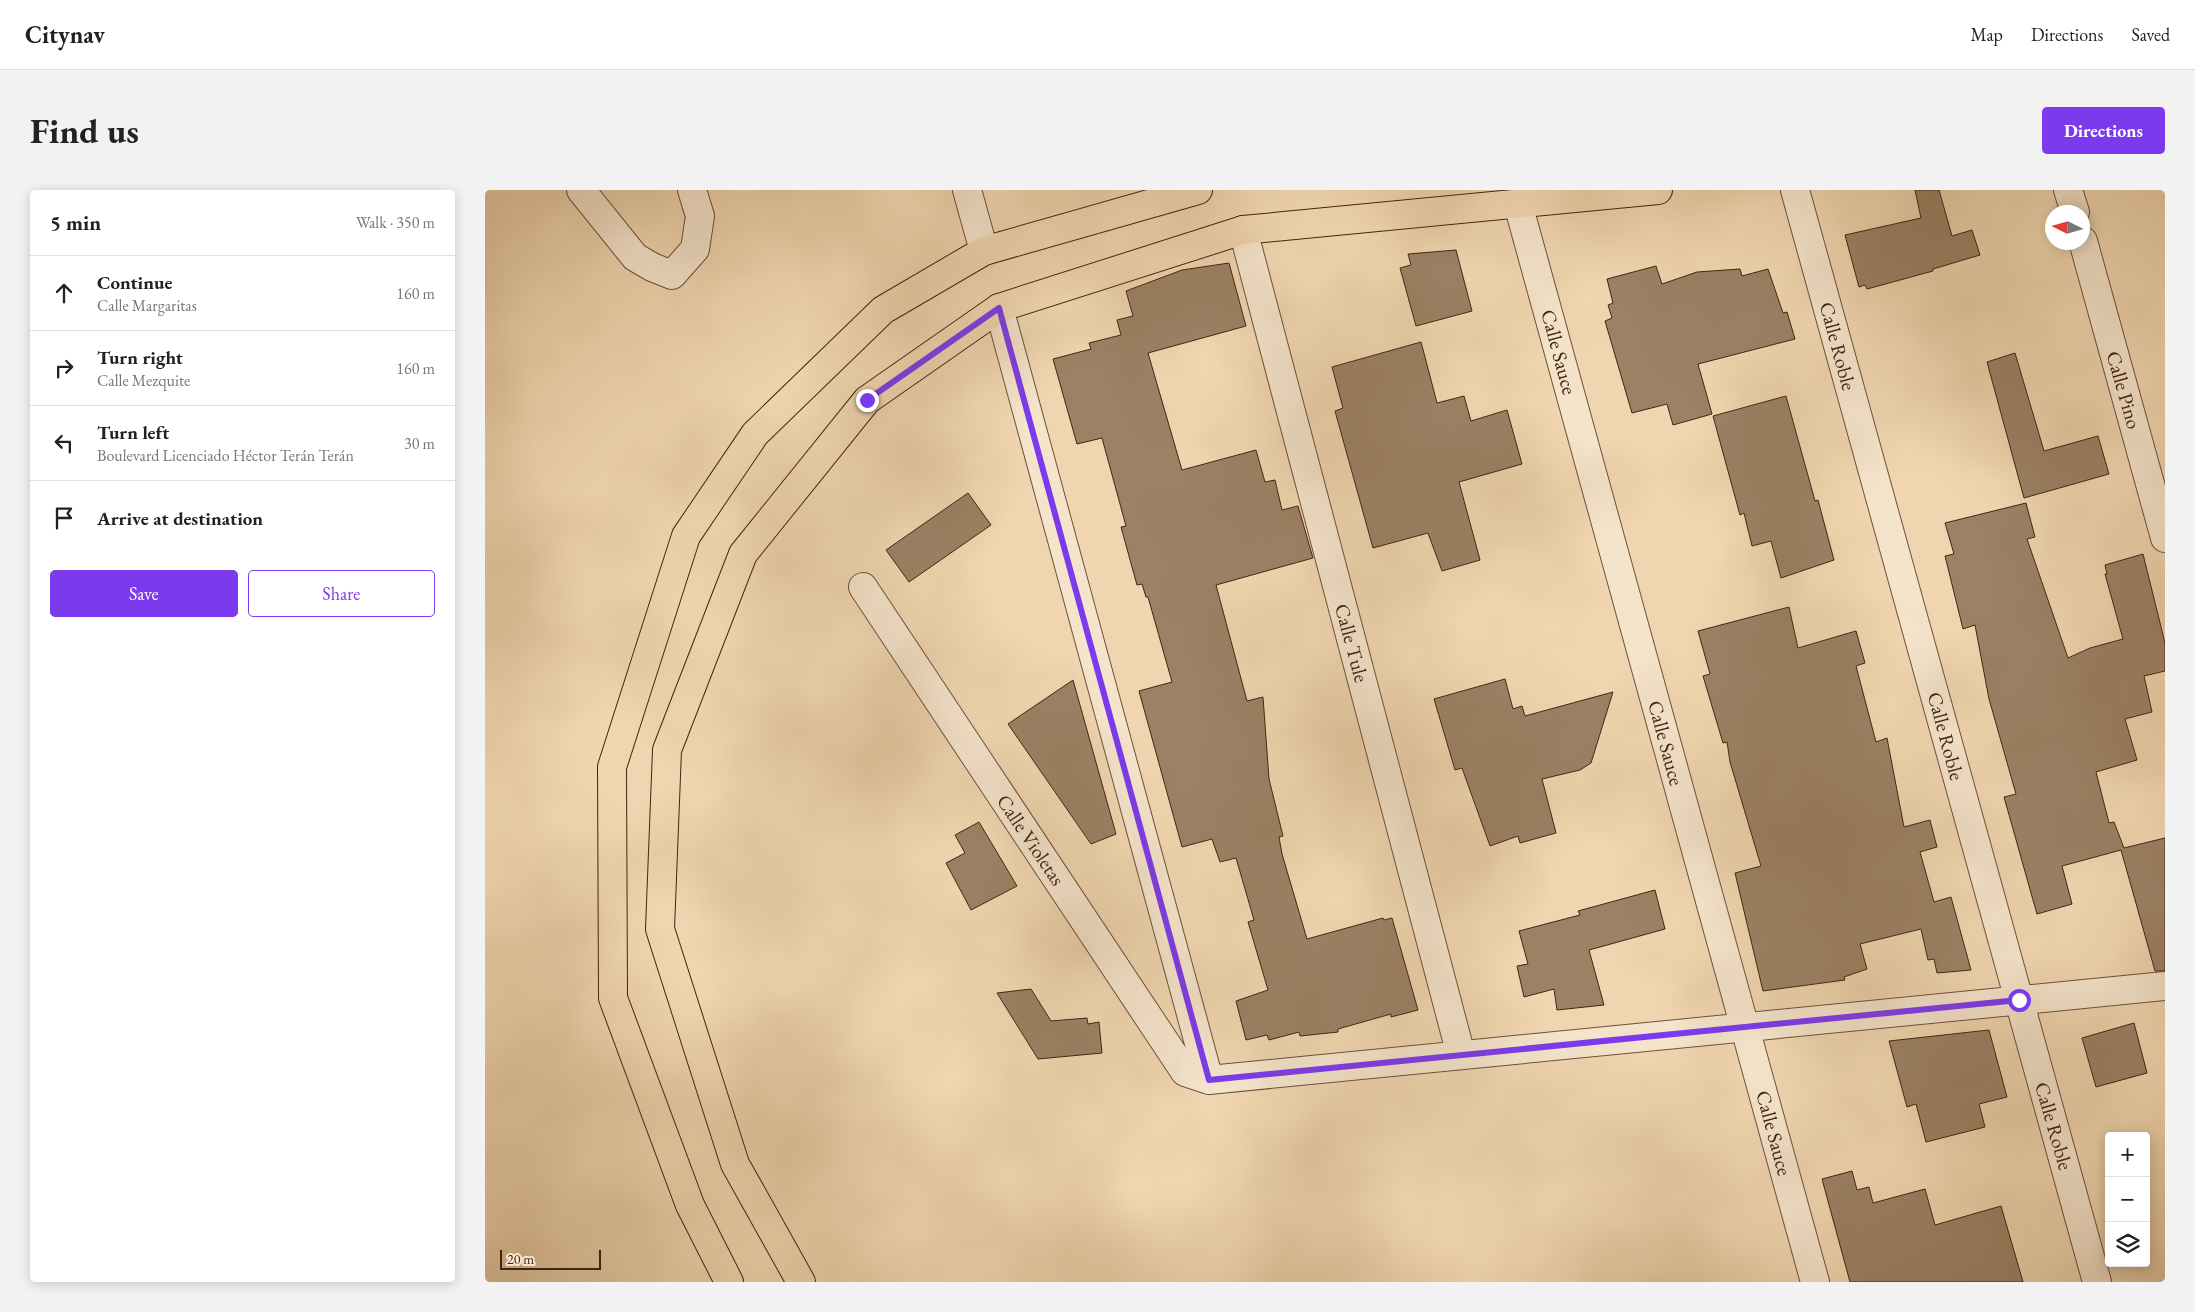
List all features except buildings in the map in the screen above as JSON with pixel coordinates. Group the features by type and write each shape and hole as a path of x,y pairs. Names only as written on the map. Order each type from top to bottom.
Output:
{"main road":[{"path":"729,1282 690,1205 613,998 612,767 686,536 755,434 883,310 983,251 1197,190"},
{"path":"801,1282 735,1164 660,929 667,750 743,554 867,400 999,308 1243,230 1657,190"}],"street":[{"path":"581,190 635,257 652,267 672,274 695,249 699,216 692,190"},
{"path":"967,190 983,251"},
{"name":"Calle Roble","path":"1795,190 2097,1282"},
{"path":"2068,190 2073,205"},
{"name":"Calle Sauce","path":"1518,204 1815,1282"},
{"name":"Calle Tule","path":"1243,230 1461,1055"},
{"name":"Calle Pino","path":"2085,250 2165,538"},
{"path":"999,308 1209,1080 2165,986"},
{"name":"Calle Violetas","path":"863,587 1185,1072 1209,1080"}],"route":[{"path":"867,400 999,308 1209,1080 2019,1000"}]}
